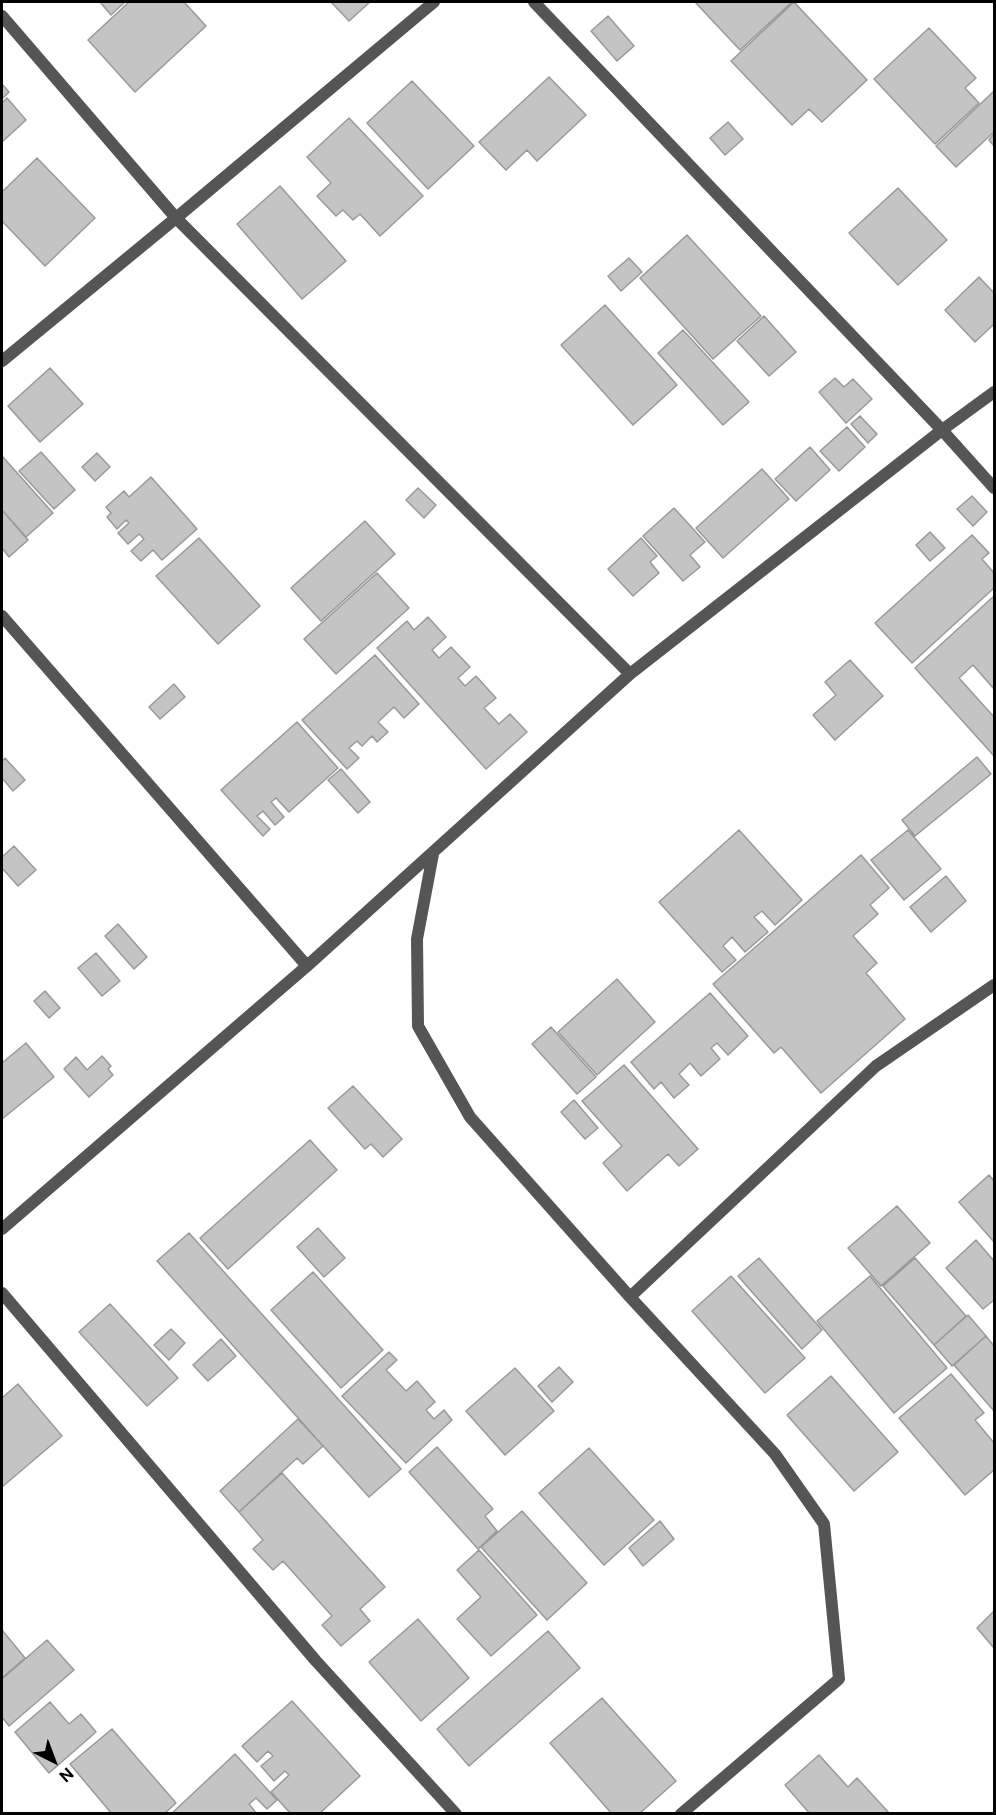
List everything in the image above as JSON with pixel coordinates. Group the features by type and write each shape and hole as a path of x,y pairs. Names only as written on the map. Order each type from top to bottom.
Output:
{"street":[{"path":"2,361 434,2"},
{"path":"534,2 942,430 994,488"},
{"path":"2,16 176,218 630,674"},
{"path":"2,1229 307,966 630,674 942,430 994,392"},
{"path":"2,616 307,966"},
{"path":"433,854 417,939 418,1026 470,1117 630,1297 775,1454 824,1524 839,1679 681,1814"},
{"path":"630,1297 876,1066 994,985"},
{"path":"2,1293 316,1661 456,1814"}],"building":[{"path":"100,2 125,2 111,15"},
{"path":"129,2 184,2 206,26 135,92 88,40"},
{"path":"331,2 370,2 349,21"},
{"path":"695,2 792,2 740,50"},
{"path":"794,2 867,80 822,122 809,109 792,125 731,61"},
{"path":"608,16 634,46 617,61 591,31"},
{"path":"929,28 976,78 965,88 979,103 935,144 874,79"},
{"path":"549,77 586,115 537,161 527,150 506,170 479,142"},
{"path":"412,81 474,146 428,189 367,123"},
{"path":"2,84 9,92 2,99"},
{"path":"994,91 994,132 956,167 936,146"},
{"path":"7,98 26,120 2,142 2,103"},
{"path":"349,118 423,196 380,236 360,214 353,220 343,210 336,216 317,196 331,183 307,157"},
{"path":"728,122 743,139 725,155 710,138"},
{"path":"994,134 994,146 989,140"},
{"path":"37,158 95,218 45,266 2,221 2,192"},
{"path":"280,186 346,261 302,299 237,224"},
{"path":"898,188 947,240 898,285 849,233"},
{"path":"687,235 761,316 713,359 640,278"},
{"path":"629,258 642,272 621,291 608,276"},
{"path":"979,277 994,293 994,324 975,342 945,310"},
{"path":"605,305 677,385 633,425 561,345"},
{"path":"764,316 796,352 769,376 737,341"},
{"path":"683,330 749,402 723,425 658,353"},
{"path":"50,368 83,404 40,442 8,406"},
{"path":"835,378 844,387 853,379 872,399 846,423 819,392"},
{"path":"860,416 877,434 868,443 851,424"},
{"path":"847,427 865,447 839,471 820,451"},
{"path":"810,447 830,470 796,501 775,479"},
{"path":"41,452 75,490 54,509 19,471"},
{"path":"97,453 110,467 95,481 82,467"},
{"path":"2,456 53,513 26,537 2,510"},
{"path":"762,469 789,499 723,558 696,528"},
{"path":"151,477 197,529 162,560 153,550 141,561 131,551 144,539 139,534 128,544 118,533 129,523 126,520 117,529 107,517 111,513 106,507 124,491 129,497"},
{"path":"418,488 436,505 424,518 406,500"},
{"path":"972,496 987,512 973,526 957,509"},
{"path":"674,508 705,542 690,555 700,567 683,581 643,536"},
{"path":"2,510 28,540 9,557 2,548"},
{"path":"365,521 395,554 321,621 291,588"},
{"path":"930,532 945,548 930,561 916,545"},
{"path":"972,535 989,553 982,559 994,573 994,588 912,663 875,623"},
{"path":"199,538 260,606 218,644 156,576"},
{"path":"641,538 657,556 650,562 659,573 633,596 608,569"},
{"path":"377,573 409,608 336,674 304,639"},
{"path":"994,596 994,689 973,665 959,678 994,717 994,756 915,668"},
{"path":"428,617 446,637 432,650 439,658 451,647 470,667 458,678 465,686 476,676 496,698 484,708 499,724 510,714 527,732 486,769 377,648 407,621 414,630"},
{"path":"375,655 419,704 404,718 394,707 378,722 388,732 377,742 372,736 362,746 357,741 349,748 359,758 347,769 302,720"},
{"path":"850,660 883,696 835,740 813,715 836,695 825,682"},
{"path":"174,684 185,697 160,719 149,707"},
{"path":"297,722 338,768 289,812 276,798 271,802 284,817 275,825 263,811 257,816 270,829 263,836 221,790"},
{"path":"977,757 991,774 915,836 902,820"},
{"path":"5,758 25,780 13,791 2,778 2,762"},
{"path":"341,769 370,802 358,813 328,780"},
{"path":"739,830 802,900 775,925 762,911 754,917 768,932 745,952 732,937 723,946 736,960 722,972 659,902"},
{"path":"908,830 941,869 904,900 871,860"},
{"path":"14,846 36,870 18,886 2,868 2,857"},
{"path":"861,855 889,888 870,905 878,914 853,936 877,963 866,973 905,1019 821,1093 781,1047 774,1053 713,984"},
{"path":"946,876 966,901 931,932 910,907"},
{"path":"118,924 147,957 134,969 105,936"},
{"path":"96,953 120,981 102,996 78,968"},
{"path":"617,979 655,1022 597,1075 558,1032"},
{"path":"45,991 60,1008 49,1018 34,1001"},
{"path":"710,993 748,1036 728,1055 717,1043 711,1048 720,1059 701,1076 690,1063 679,1074 689,1085 674,1098 661,1082 654,1089 631,1062"},
{"path":"551,1027 596,1077 577,1094 532,1044"},
{"path":"26,1043 54,1077 2,1119 2,1063"},
{"path":"102,1056 111,1066 108,1069 113,1075 89,1097 64,1069 76,1057 87,1070"},
{"path":"624,1065 698,1149 679,1166 668,1154 627,1191 603,1163 622,1146 582,1101"},
{"path":"353,1086 402,1139 383,1157 371,1144 365,1149 328,1108"},
{"path":"574,1100 598,1128 585,1139 561,1112"},
{"path":"310,1140 337,1170 228,1269 200,1238"},
{"path":"989,1175 994,1181 994,1242 959,1202"},
{"path":"897,1206 930,1243 881,1286 848,1248"},
{"path":"318,1228 345,1258 324,1277 297,1247"},
{"path":"189,1233 401,1469 369,1497 157,1261"},
{"path":"976,1240 994,1261 994,1300 983,1309 946,1268"},
{"path":"759,1258 822,1330 802,1349 738,1276"},
{"path":"915,1258 966,1316 934,1345 883,1286"},
{"path":"313,1272 383,1350 341,1388 271,1310"},
{"path":"731,1276 805,1358 765,1393 692,1311"},
{"path":"870,1276 947,1368 894,1413 817,1321"},
{"path":"110,1304 178,1378 147,1406 79,1332"},
{"path":"968,1315 986,1336 952,1366 934,1345"},
{"path":"171,1329 185,1343 169,1360 154,1345"},
{"path":"986,1336 994,1346 994,1411 954,1365"},
{"path":"221,1339 236,1356 208,1381 193,1365"},
{"path":"389,1352 397,1360 386,1370 406,1391 417,1381 435,1402 426,1410 434,1419 444,1410 452,1420 406,1463 342,1396"},
{"path":"559,1367 573,1382 552,1402 538,1386"},
{"path":"515,1368 554,1411 505,1455 466,1411"},
{"path":"951,1374 984,1413 975,1420 994,1443 994,1470 965,1495 899,1418"},
{"path":"831,1376 898,1452 854,1491 787,1415"},
{"path":"18,1384 62,1436 2,1487 2,1398"},
{"path":"298,1419 323,1446 303,1464 297,1458 239,1512 220,1491"},
{"path":"437,1447 493,1509 485,1516 497,1531 478,1549 409,1472"},
{"path":"589,1448 654,1520 604,1565 539,1493"},
{"path":"282,1473 385,1587 360,1609 370,1621 341,1646 322,1625 332,1616 283,1561 273,1570 253,1549 263,1540 239,1512"},
{"path":"522,1511 587,1583 547,1620 481,1547"},
{"path":"660,1521 674,1539 643,1566 629,1548"},
{"path":"479,1550 537,1615 491,1656 457,1619 481,1597 457,1570"},
{"path":"994,1611 994,1648 977,1628"},
{"path":"418,1619 469,1678 421,1721 369,1662"},
{"path":"2,1630 25,1658 2,1678"},
{"path":"548,1631 580,1668 469,1766 437,1729"},
{"path":"47,1640 74,1670 9,1726 2,1717 2,1679"},
{"path":"602,1698 676,1781 639,1814 612,1814 550,1743"},
{"path":"292,1701 360,1776 319,1814 291,1814 271,1792 289,1775 285,1771 274,1781 261,1766 273,1756 268,1751 257,1762 242,1746"},
{"path":"50,1702 69,1724 81,1714 96,1732 49,1773 15,1732"},
{"path":"112,1729 176,1803 164,1814 112,1814 70,1764"},
{"path":"235,1754 277,1800 267,1809 256,1798 249,1804 257,1814 171,1814"},
{"path":"819,1755 848,1787 857,1778 890,1814 810,1814 785,1785"}]}
